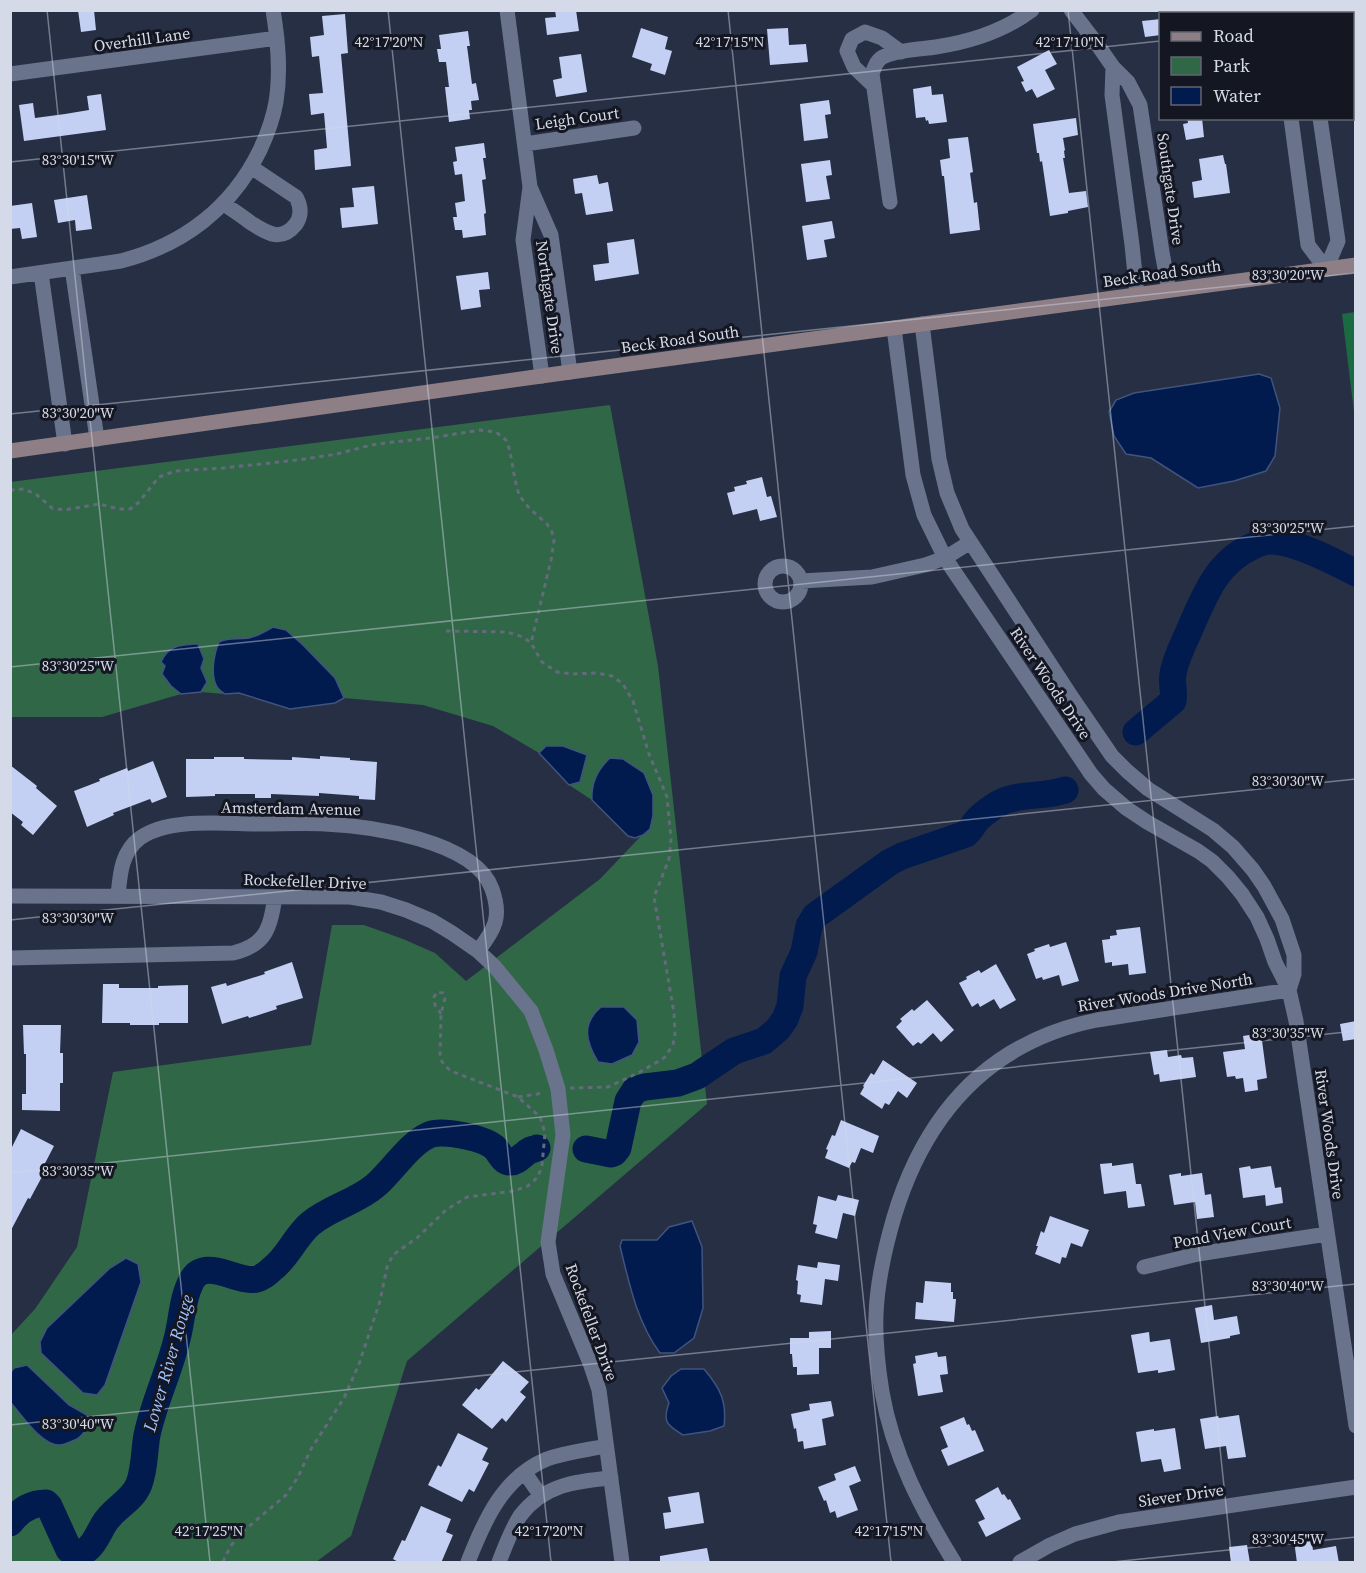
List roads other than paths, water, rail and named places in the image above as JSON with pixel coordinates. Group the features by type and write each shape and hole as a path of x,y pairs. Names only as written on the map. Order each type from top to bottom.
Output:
{"main road":[{"name":"Beck Road South","path":"10,451 1356,265"}],"street":[{"path":"10,277 122,261 154,251 190,232 224,204 252,167 265,138 276,103 279,70 278,39 273,10"},
{"name":"Northgate Drive","path":"507,10 530,187 523,240 542,376"},
{"path":"890,202 872,74 878,61 888,54 941,47 979,37 1011,24 1032,10"},
{"name":"Southgate Drive","path":"1071,10 1113,67 1128,82 1140,105 1169,290"},
{"path":"874,86 854,67 847,51 852,39 864,32 882,38 901,52"},
{"name":"Overhill Lane","path":"10,74 278,39"},
{"path":"1113,67 1112,95 1137,294"},
{"path":"1291,120 1308,245 1326,269 1338,241 1320,120"},
{"name":"Leigh Court","path":"525,144 634,128"},
{"path":"224,204 268,234 280,235 288,232 295,225 301,212 296,197 252,167"},
{"name":"Northgate Drive","path":"530,187 551,235 570,372"},
{"path":"72,268 97,439"},
{"path":"41,273 65,444"},
{"name":"River Woods Drive","path":"922,324 942,475 953,511 969,543 1112,756 1149,789 1213,830 1233,847 1253,870 1274,902 1290,939 1295,965 1289,990"},
{"name":"River Woods Drive","path":"894,328 913,475 924,515 945,558 1049,713 1104,789 1126,808 1212,861 1242,894 1257,917 1289,990 1296,1021 1356,1426"},
{"path":"801,581 873,576 925,565 945,558 969,543"},
{"name":"Amsterdam Avenue","path":"118,896 120,871 125,856 138,839 154,830 171,825 324,824 371,828 403,834 450,850 473,863 480,871 491,885 497,910 494,927 478,951"},
{"name":"Rockefeller Drive","path":"10,896 350,897 381,902 432,921 478,951 495,967 531,1011 558,1089 563,1135 548,1242 553,1274 599,1390 622,1563"},
{"path":"10,958 242,951 256,944 266,933 275,897"},
{"name":"River Woods Drive North","path":"954,1563 905,1473 888,1420 878,1359 876,1314 883,1260 898,1205 921,1148 948,1109 975,1080 1008,1054 1043,1036 1074,1024 1289,990"},
{"name":"Pond View Court","path":"1144,1267 1198,1254 1327,1234"},
{"path":"468,1563 489,1513 504,1490 537,1464 573,1452 606,1446"},
{"path":"525,1473 542,1496"},
{"path":"499,1563 520,1516 542,1496 566,1484 611,1478"},
{"name":"Siever Drive","path":"1020,1563 1050,1545 1075,1534 1111,1524 1356,1487"}],"water":[{"path":"1259,374 1271,378 1280,408 1275,456 1266,471 1234,481 1198,488 1151,458 1126,454 1114,436 1109,412 1116,400 1134,393"},
{"path":"273,627 286,630 303,645 335,678 344,698 335,703 290,709 239,693 225,694 217,687 213,671 219,642 245,639"},
{"path":"198,644 204,659 201,668 207,682 201,692 181,694 162,674 165,666 161,662 171,649"},
{"path":"546,746 563,746 587,755 580,782 569,785 539,753"},
{"path":"610,758 623,759 644,773 653,795 653,816 650,829 635,838 628,836 592,800 596,777"},
{"path":"601,1007 624,1007 637,1020 639,1042 632,1055 612,1064 598,1062 588,1040 590,1020"},
{"path":"692,1221 702,1247 703,1308 694,1338 674,1353 660,1353 640,1315 620,1246 622,1240 657,1240 669,1227"},
{"path":"126,1258 138,1264 141,1282 105,1385 97,1395 83,1393 41,1353 40,1342 47,1328 110,1268"},
{"path":"27,1365 69,1405 87,1415 86,1428 77,1439 66,1444 52,1444 32,1428 11,1403 11,1372 14,1368"},
{"path":"681,1369 704,1369 710,1376 723,1402 724,1426 710,1431 683,1435 667,1422 669,1403 662,1388 671,1376"}],"waterway":[{"name":"Lower River Rouge","path":"1136,732 1173,701 1173,677 1176,663 1200,606 1220,571 1240,553 1262,542 1279,542 1314,552 1356,573"},
{"name":"Lower River Rouge","path":"586,1149 614,1153 618,1148 628,1101 635,1090 678,1083 697,1076 734,1051 764,1041 778,1029 790,1006 793,976 804,952 809,926 815,916 890,862 966,834 982,815 996,805 1012,798 1065,790"},
{"name":"Lower River Rouge","path":"10,1523 25,1508 46,1503 69,1550 82,1552 95,1541 108,1518 132,1496 141,1478 147,1435 174,1351 186,1296 197,1274 213,1271 249,1279 263,1276 283,1259 310,1224 369,1191 415,1144 429,1135 443,1133 481,1140 494,1147 507,1162 515,1161 537,1148"}]}
